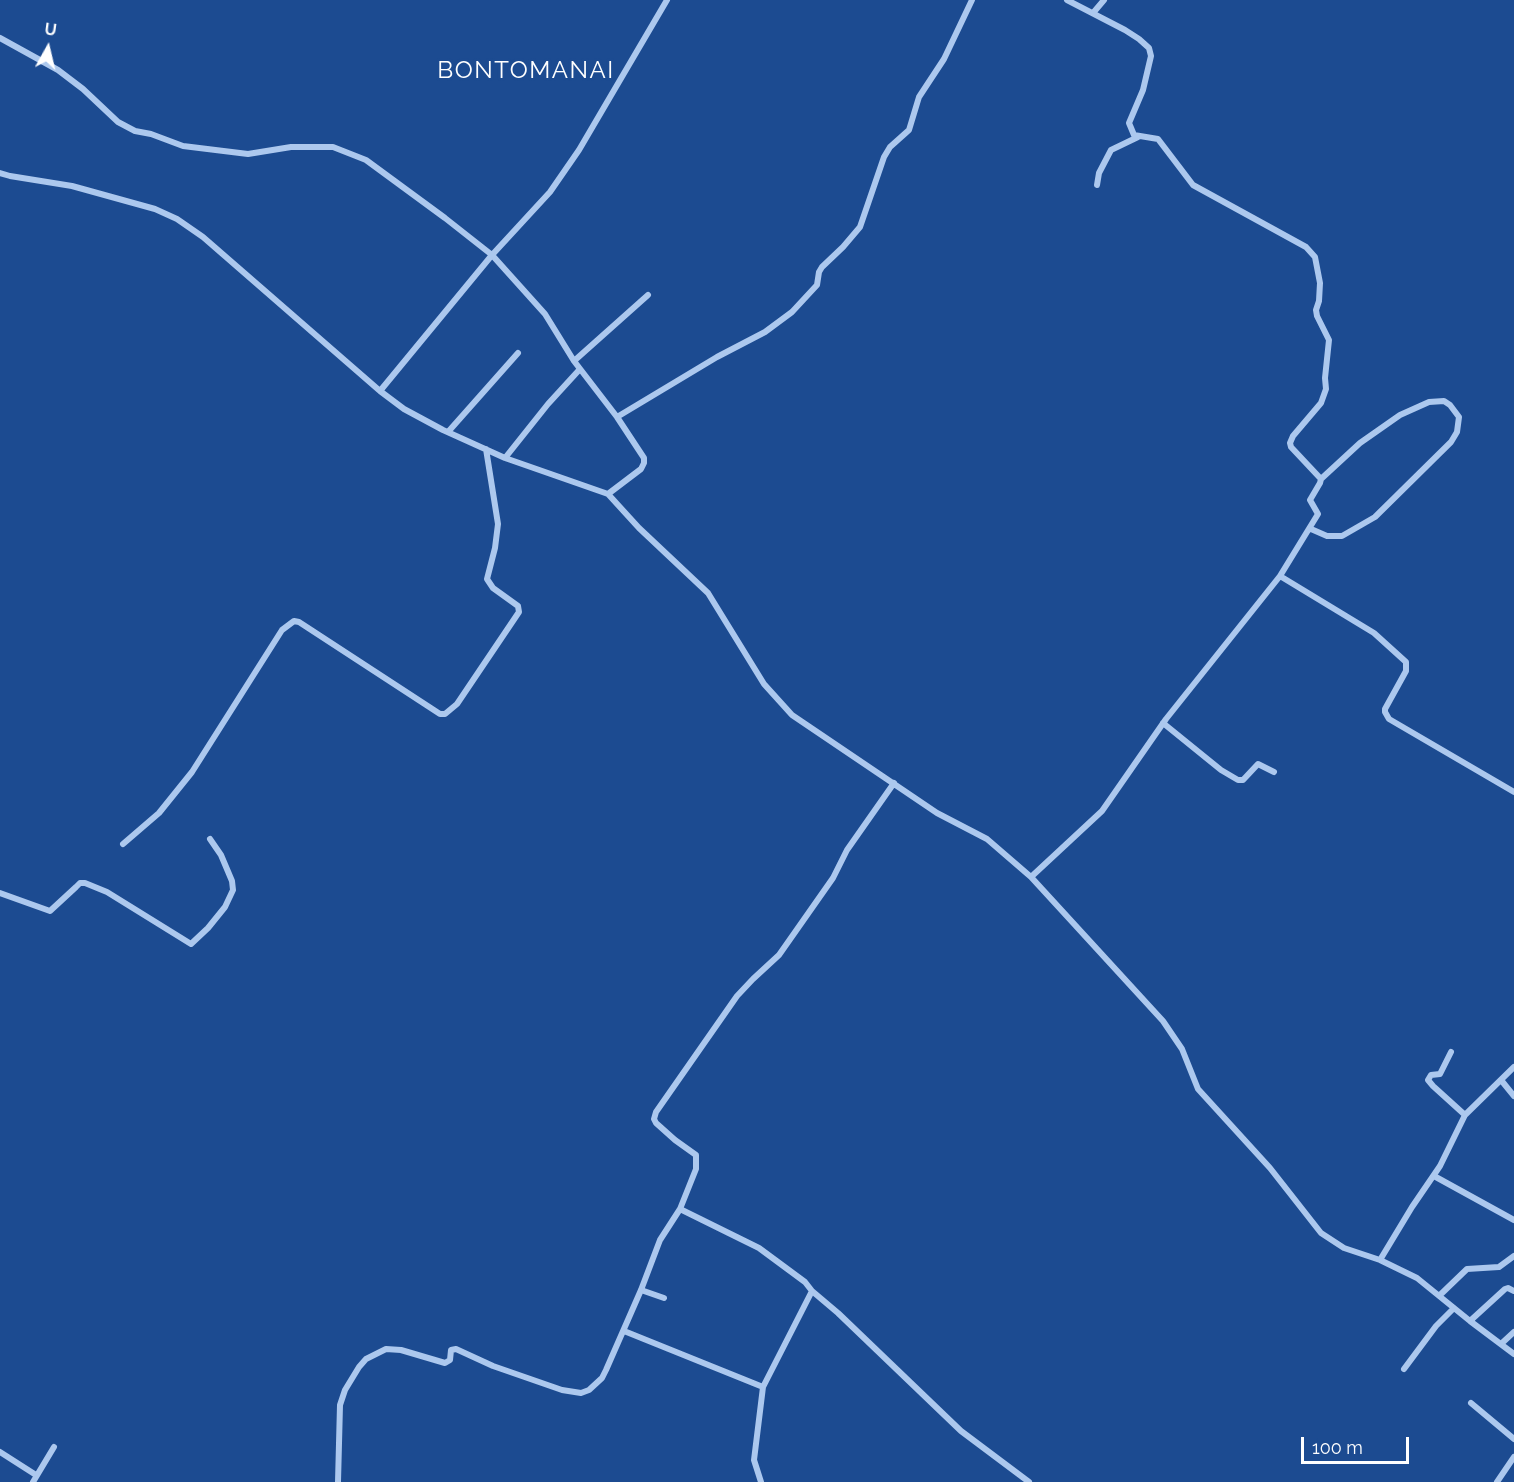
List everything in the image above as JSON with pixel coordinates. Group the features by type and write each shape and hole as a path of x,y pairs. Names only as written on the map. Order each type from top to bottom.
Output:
{"street":[{"path":"380,391 492,255 550,192 579,150 667,0"},
{"path":"617,417 717,357 765,332 797,307 817,285 822,267 860,227 884,157 890,147 909,130 918,97 944,59 972,0"},
{"path":"1067,0 1139,39 1150,52 1143,90 1130,123 1132,133 1138,137 1158,139 1193,185 1306,247 1316,257 1320,283 1316,310 1329,340 1326,389 1321,403 1290,443 1291,447 1321,479"},
{"path":"1093,13 1104,0"},
{"path":"0,38 58,70 83,89 118,122 135,131 151,134 183,146 248,154 312,146 333,147 361,157 492,255 545,314 574,361 617,417 644,458 641,469 608,494"},
{"path":"1097,185 1099,173 1111,150 1138,137"},
{"path":"0,173 72,186 154,209 177,219 225,256 380,391 404,409 505,458 608,494 639,528 708,593 764,684 785,707 804,724 937,813 987,839 1031,877 1163,1021 1182,1049 1198,1089 1270,1168 1317,1229 1344,1248 1380,1260 1417,1278 1514,1354"},
{"path":"574,361 648,295"},
{"path":"448,432 518,353"},
{"path":"505,458 548,404 580,369"},
{"path":"1031,877 1102,811 1163,723 1280,576 1311,529 1318,514 1310,500 1321,479 1360,443 1400,415 1428,402 1444,401 1450,405 1459,417 1457,432 1451,442 1375,517 1342,536 1327,536 1311,529"},
{"path":"123,844 159,813 192,772 282,630 294,621 299,622 440,714 445,714 457,704 519,612 518,606 493,588 487,579 498,524 486,449"},
{"path":"1280,576 1374,633 1406,662 1406,671 1385,709 1389,719 1514,792"},
{"path":"1163,723 1221,770 1238,780 1243,780 1258,764 1274,772"},
{"path":"338,1482 340,1405 359,1367 371,1355 386,1349 401,1350 445,1363 450,1360 450,1352 456,1349 493,1366 562,1390 581,1393 589,1390 602,1378 641,1290 660,1240 680,1209 696,1169 696,1155 656,1123 654,1119 656,1112 731,1004 779,955 833,878 847,850 894,783"},
{"path":"0,893 50,911 80,883 85,883 107,892 191,944 225,907 233,890 232,881 221,855 210,839"},
{"path":"1451,1052 1440,1074 1431,1075 1428,1080 1465,1115"},
{"path":"1380,1260 1434,1176 1465,1115 1514,1067"},
{"path":"1501,1080 1514,1096"},
{"path":"1434,1176 1514,1220"},
{"path":"680,1209 759,1248 804,1282 961,1431 1029,1482"},
{"path":"1440,1295 1467,1269 1499,1267 1514,1256"},
{"path":"1470,1321 1505,1289 1514,1291"},
{"path":"641,1290 664,1298"},
{"path":"761,1482 754,1460 763,1387 812,1291"},
{"path":"1404,1369 1436,1326 1454,1308"},
{"path":"624,1330 763,1387"},
{"path":"1502,1344 1514,1332"},
{"path":"1471,1403 1514,1439"},
{"path":"33,1482 54,1447"},
{"path":"0,1452 36,1475"},
{"path":"1497,1482 1514,1457"}],"district":[{"name":"BONTOMANAI","path":"526,71"}]}
